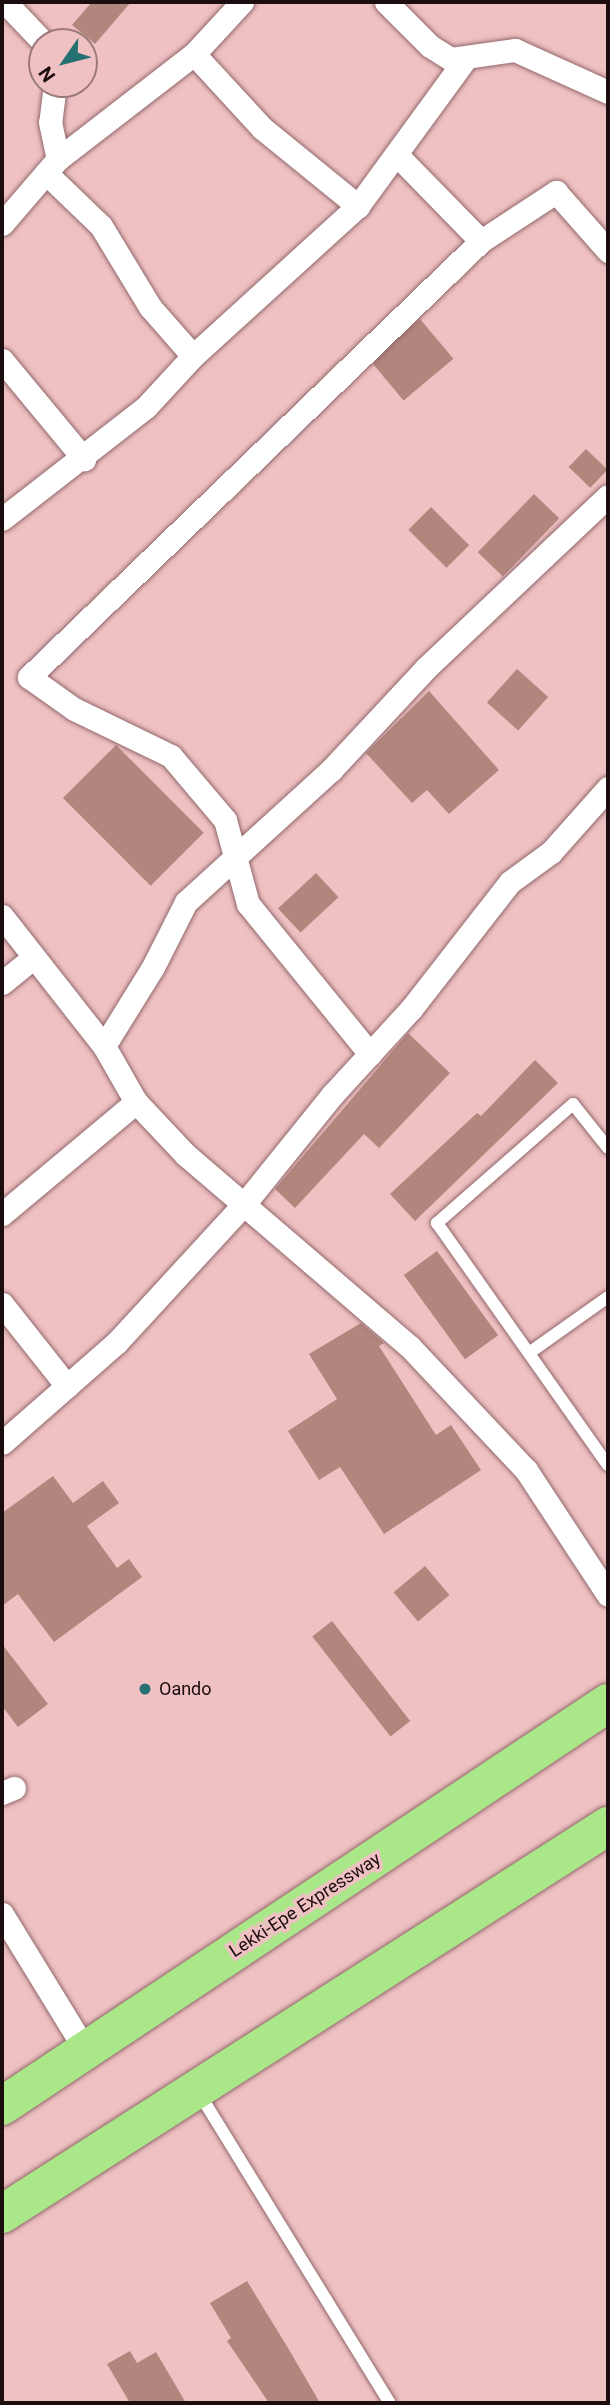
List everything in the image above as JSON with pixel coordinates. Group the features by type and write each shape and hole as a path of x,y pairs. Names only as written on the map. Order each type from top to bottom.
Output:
{"highway":[{"name":"Lekki-Epe Expressway","path":"2,2106 608,1703"},
{"path":"2,2214 608,1826"}],"street":[{"path":"5,2 30,28"},
{"path":"2,224 52,166 194,54 242,2"},
{"path":"386,2 430,46 452,59 465,60 515,50 608,92"},
{"path":"194,54 262,128 358,206"},
{"path":"2,519 84,459 146,407 193,356 358,206 465,60"},
{"path":"53,98 50,122 52,166 101,226 150,307 193,356"},
{"path":"397,155 481,241"},
{"path":"370,1055 248,904 225,820 171,756 74,709 29,677 481,241 556,192 608,251"},
{"path":"2,360 84,459"},
{"path":"104,1046 153,967 186,902 331,770 426,668 608,496"},
{"path":"2,1443 117,1342 245,1203 370,1055 510,882 551,852 608,788"},
{"path":"2,916 104,1046 136,1102 186,1156 245,1203 410,1347 526,1470 608,1595"},
{"path":"2,983 34,957"},
{"path":"2,1214 136,1102"},
{"path":"2,1304 67,1386"},
{"path":"2,1914 86,2052"}],"lane":[{"path":"608,1148 573,1104 437,1223 608,1465"},
{"path":"529,1353 608,1297"},
{"path":"197,2090 390,2403"}],"building":[{"path":"92,2 131,2 98,40 98,28 76,28 72,25"},
{"path":"420,319 453,359 404,401 370,361"},
{"path":"586,449 608,470 590,488 569,467"},
{"path":"534,494 559,518 503,577 478,552"},
{"path":"431,507 469,545 447,568 408,530"},
{"path":"517,669 548,697 518,731 487,702"},
{"path":"429,691 499,770 449,814 427,790 412,803 366,753"},
{"path":"116,745 204,833 151,886 63,798"},
{"path":"316,873 339,897 300,933 278,908"},
{"path":"408,1033 450,1073 379,1148 364,1134 295,1208 275,1189"},
{"path":"535,1060 558,1083 415,1221 390,1194 477,1113 481,1116"},
{"path":"437,1251 498,1335 465,1359 404,1275"},
{"path":"361,1323 384,1343 379,1346 436,1435 451,1425 481,1470 384,1534 340,1467 319,1480 288,1431 337,1399 309,1354"},
{"path":"53,1476 73,1503 103,1481 119,1503 87,1526 117,1568 129,1559 142,1577 54,1642 18,1594 2,1606 2,1513"},
{"path":"425,1566 449,1595 418,1621 394,1592"},
{"path":"332,1621 410,1721 390,1736 312,1636"},
{"path":"2,1644 48,1704 18,1727 2,1706"},
{"path":"247,2281 320,2403 269,2403 227,2341 231,2338 210,2303"},
{"path":"130,2351 137,2363 156,2352 186,2403 130,2403 107,2364"}],"place":[{"name":"Oando","path":"145,1689"}]}
